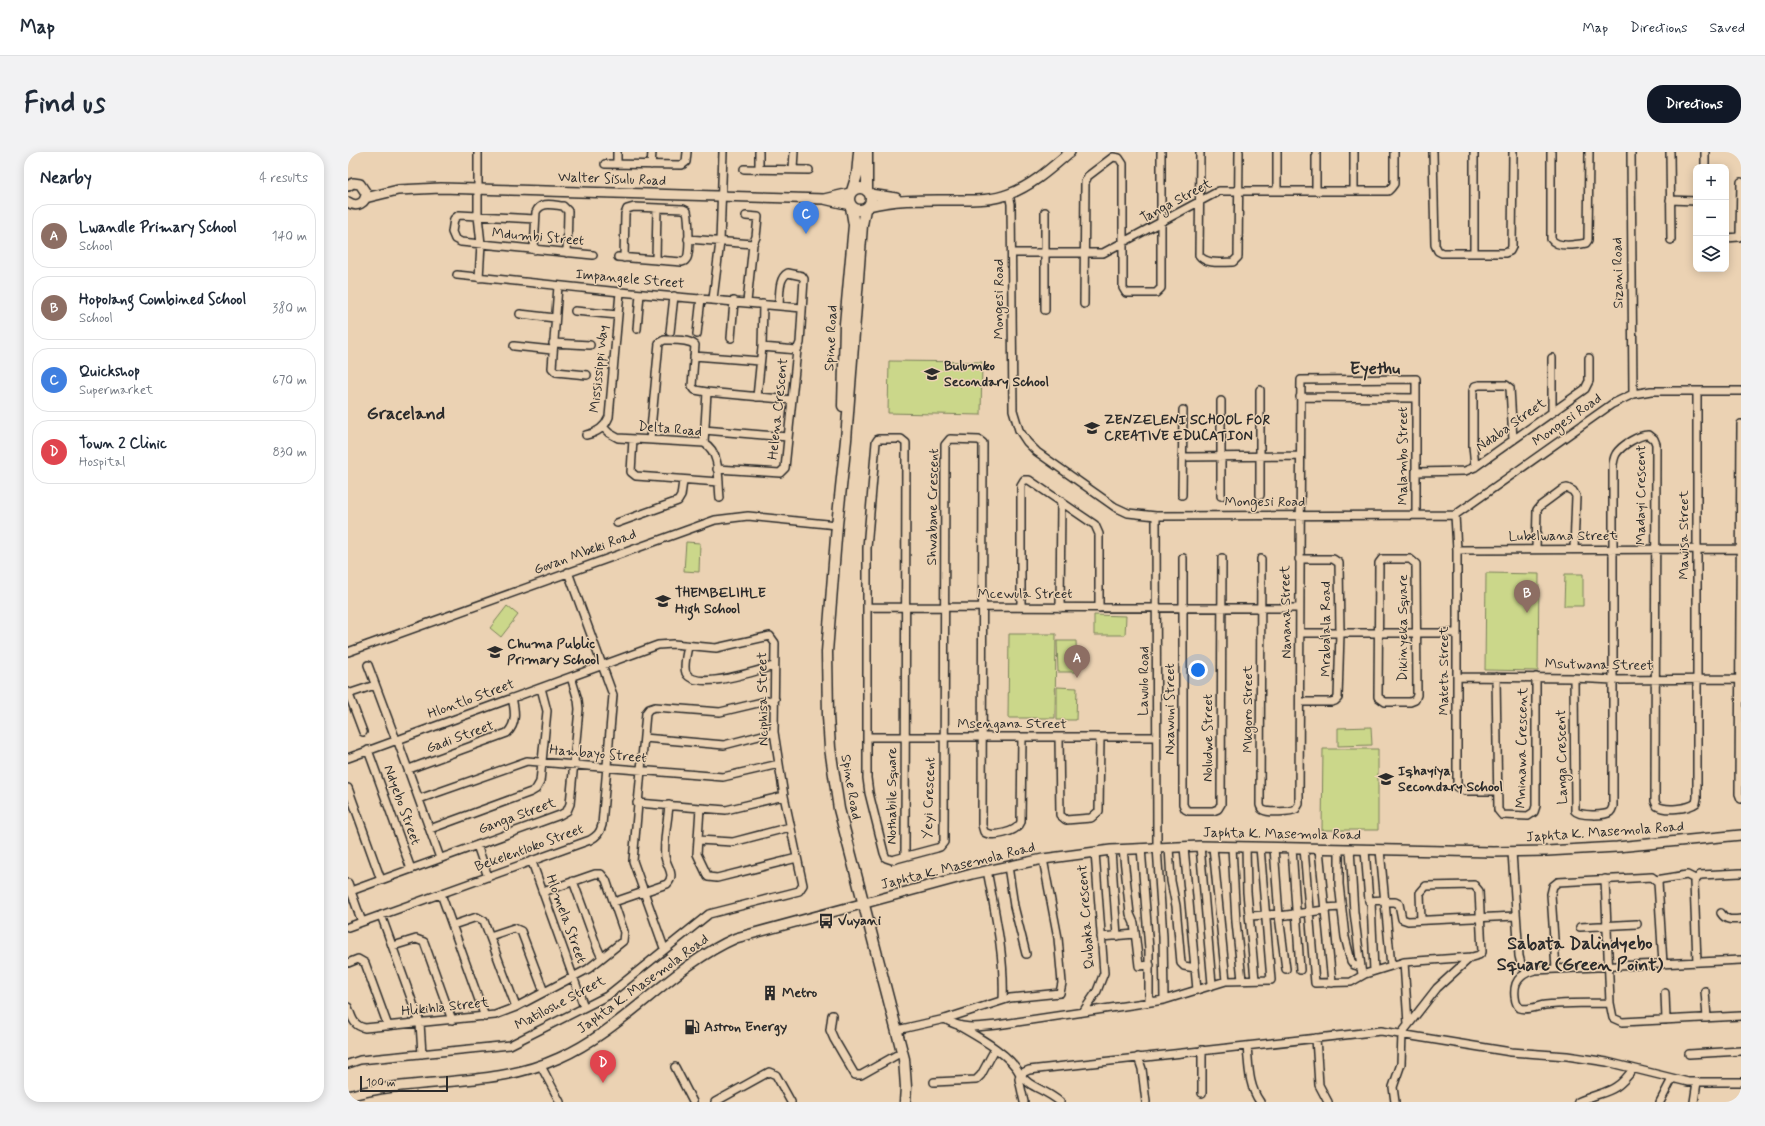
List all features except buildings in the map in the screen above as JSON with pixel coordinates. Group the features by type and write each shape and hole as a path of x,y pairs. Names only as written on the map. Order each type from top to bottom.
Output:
{"main road":[{"name":"Spine Road","path":"859,152 857,175 848,199 851,206 854,225 845,324 842,470 827,652 828,716 830,748 840,809 902,1052 906,1075 905,1102"},
{"name":"Spine Road","path":"842,470 847,437 862,225 871,200 868,192 867,152"},
{"path":"851,206 858,211 884,203 913,200 983,200 1009,194 1035,180 1070,152"},
{"path":"348,186 356,183 365,194 359,204 352,205 348,202"},
{"name":"Walter Sisulu Road","path":"365,194 398,190 442,188 824,198 851,192"},
{"path":"851,192 860,188 868,192 913,200"},
{"name":"Walter Sisulu Road","path":"824,198 851,206"},
{"name":"Japhta K. Masemola Road","path":"348,1096 377,1088 399,1085 501,1076 541,1066 573,1052 594,1040 689,964 717,947 759,930 864,904 987,870 1043,859 1111,850 1184,846 1512,852 1616,847 1741,835"}],"street":[{"path":"478,152 477,189 481,244 479,278"},
{"path":"617,152 617,164"},
{"path":"651,165 652,152"},
{"path":"605,164 685,165 687,152"},
{"path":"713,299 720,242 723,152"},
{"path":"759,152 759,169"},
{"path":"793,169 794,152"},
{"path":"1084,304 1083,253 1085,182 1088,176 1117,154 1123,164 1123,286 1126,293 1156,293 1159,291 1161,285 1161,152"},
{"path":"1200,152 1199,255 1202,260 1207,262 1233,262 1238,257 1239,152"},
{"path":"1277,152 1277,190"},
{"path":"1316,152 1316,190"},
{"path":"1354,152 1354,190"},
{"name":"Tanga Street","path":"1012,253 1103,253 1220,191 1388,190 1394,184 1394,152"},
{"path":"1433,152 1435,246 1438,251 1442,253 1505,253 1510,251 1512,247 1513,152"},
{"path":"1474,152 1474,253"},
{"path":"1551,152 1552,240 1558,244 1580,244 1586,243 1588,240 1589,152"},
{"name":"Sizani Road","path":"1631,152 1633,394"},
{"path":"1670,152 1671,240"},
{"path":"1705,152 1705,164"},
{"path":"744,169 808,170"},
{"path":"1729,238 1739,237 1740,233 1741,182"},
{"name":"Mongesi Road","path":"1009,194 1011,204 1012,253 1013,410 1019,430 1027,442 1037,452 1111,505 1128,513 1156,516 1455,514 1612,404 1633,394 1669,391 1741,391"},
{"path":"1670,200 1693,201"},
{"path":"534,250 535,220 538,207 542,205 563,206 568,211 567,253"},
{"path":"634,207 657,208 684,209 687,211 688,257 686,261 682,262 621,257 625,214 627,209 634,207"},
{"path":"656,260 657,208"},
{"path":"1045,212 1045,310"},
{"name":"Mdumbi Street","path":"478,216 459,215 455,217 452,232 453,237 457,241 593,255"},
{"path":"478,216 535,220"},
{"path":"746,216 758,217 756,238 753,244 747,302"},
{"path":"688,239 753,244"},
{"path":"779,305 782,280 784,276 788,273 799,274 804,279 800,343 797,350"},
{"name":"Impangele Street","path":"457,275 640,294 713,299 802,308"},
{"path":"558,286 551,366 556,372 587,375"},
{"name":"Mississippi Way","path":"586,435 592,434 603,427 609,417 620,292"},
{"path":"637,329 640,294"},
{"path":"670,332 674,296"},
{"path":"698,334 701,298"},
{"path":"731,338 734,301"},
{"path":"762,347 763,304"},
{"path":"576,311 618,315"},
{"path":"520,314 555,318"},
{"path":"650,440 660,343 664,340 691,342 695,345 692,386 695,390 792,400"},
{"path":"514,346 590,345"},
{"name":"Helena Crescent","path":"694,356 760,361 762,347 797,350 785,468 780,474 717,469"},
{"path":"1552,358 1552,413"},
{"name":"Ndaba Street","path":"1416,472 1465,472 1475,467 1587,387 1589,381 1589,358"},
{"path":"757,397 760,361"},
{"name":"Malambo Street","path":"1301,380 1416,379 1416,515"},
{"name":"Nanana Street","path":"1263,810 1292,811 1298,807 1300,702 1299,515 1301,380"},
{"path":"1475,467 1473,446 1473,391 1475,386 1506,385 1510,388 1513,440"},
{"path":"1260,390 1260,495"},
{"name":"Mawisa Street","path":"1655,679 1655,801 1657,806 1665,809 1691,806 1697,801 1697,391"},
{"path":"704,443 707,392"},
{"name":"Malambo Street","path":"1300,397 1416,398"},
{"path":"1221,401 1221,496"},
{"path":"1182,410 1182,495"},
{"path":"1741,424 1739,794 1741,799"},
{"name":"Delta Road","path":"603,427 609,433 618,438 704,443 709,446 715,454 720,498"},
{"path":"704,430 788,437"},
{"name":"Madayi Crescent","path":"1613,680 1614,458 1621,449 1645,434 1652,436 1656,444 1654,549 1655,679"},
{"name":"Nothabile Square","path":"883,438 901,438 906,443 905,856 892,860 886,858 885,856 867,786 867,607 868,529 876,442 883,438"},
{"path":"633,439 631,472 638,477 718,482"},
{"name":"Shwabane Crescent","path":"944,736 945,445 950,439 979,440 983,443 982,825 984,832 992,834 1015,829 1022,822 1022,737"},
{"path":"1182,457 1300,456"},
{"path":"617,523 678,501 681,496 683,480"},
{"path":"1021,608 1021,485 1024,480 1032,480 1095,525 1098,529 1099,608"},
{"path":"1536,549 1537,510 1540,506 1563,489 1567,488 1573,491 1576,496 1574,549"},
{"path":"1060,608 1061,501"},
{"name":"Mateta Street","path":"1455,514 1457,550 1457,787 1465,791 1497,791"},
{"name":"Govan Mbeki Road","path":"348,652 707,522 724,518 748,516 838,525"},
{"name":"Lawulo Road","path":"1156,516 1157,847 1163,937 1164,1000"},
{"name":"Lubelwana Street","path":"1457,550 1740,549"},
{"path":"1183,558 1183,608"},
{"path":"1222,558 1222,608"},
{"name":"Dikinyeka Square","path":"1383,558 1410,559 1416,563 1417,633 1416,698 1410,702 1385,702 1379,698 1378,694 1379,563 1383,558"},
{"path":"1261,559 1261,608"},
{"name":"Mrabalala Road","path":"1299,559 1333,559 1339,563 1340,633 1338,698 1331,702 1300,702"},
{"name":"Bekelentloko Street","path":"348,927 532,862 597,836 602,825 613,700 602,665 568,572"},
{"name":"Mcewula Street","path":"867,607 1299,608"},
{"name":"Nxawuni Street","path":"1183,608 1183,804 1185,809"},
{"name":"Noludwe Street","path":"1185,809 1189,811 1213,811 1221,806 1222,608"},
{"name":"Mkgoro Street","path":"1261,608 1260,805 1263,810"},
{"path":"1300,633 1457,632"},
{"name":"Nciphisa Street","path":"602,665 658,645 673,644 716,648 766,635 770,636 775,644 774,732 784,796 803,885"},
{"path":"688,646 685,670 689,677 697,680 721,680 774,666"},
{"path":"368,665 440,858"},
{"name":"Hlontlo Street","path":"348,758 602,665"},
{"name":"Ganga Street","path":"349,891 560,815 567,811 570,804 579,704 571,677"},
{"name":"Msutwana Street","path":"1457,677 1536,677 1613,680 1740,678"},
{"name":"Mninawa Crescent","path":"1496,677 1498,810 1500,814 1528,816 1534,812 1536,806 1536,677"},
{"name":"Langa Crescent","path":"1574,678 1574,809 1577,814 1582,815 1606,814 1611,811 1613,806 1613,680"},
{"path":"363,732 348,693 375,685"},
{"path":"430,829 531,792 536,788 540,782 547,711 541,688"},
{"name":"Gadi Street","path":"408,769 507,733 511,729 514,720 514,706 512,698"},
{"path":"664,948 633,861 645,719 648,710 651,708 661,707 720,712 774,699"},
{"path":"644,738 724,745 774,732"},
{"name":"Yeyi Crescent","path":"905,856 940,847 944,842 944,736"},
{"name":"Msengana Street","path":"867,737 1156,737"},
{"path":"1060,737 1060,812 1061,818 1066,820 1091,818 1099,811 1100,737"},
{"name":"Ndyebo Street","path":"368,750 411,869"},
{"name":"Hambayo Street","path":"419,799 522,762 533,760 723,778 779,764"},
{"path":"348,788 381,880"},
{"path":"638,803 729,810 784,796"},
{"path":"543,892 595,874 601,874 604,877 614,902 667,884 671,878 665,851 669,805"},
{"path":"700,808 697,854 706,875 710,878 717,878 797,858"},
{"path":"698,840 733,842 790,827"},
{"path":"477,845 488,877"},
{"path":"1184,846 1197,990"},
{"path":"1200,846 1212,984"},
{"path":"1169,847 1171,881 1176,906 1181,963 1184,966 1195,968"},
{"path":"1214,847 1226,981"},
{"path":"1232,847 1236,922 1242,980"},
{"path":"1246,847 1255,980"},
{"path":"959,1026 997,1025 1164,1000 1212,984 1226,981 1271,980 1260,847"},
{"path":"1141,848 1150,965 1149,1002"},
{"path":"1274,848 1279,915 1286,969"},
{"path":"1292,848 1300,970"},
{"path":"1304,848 1315,983 1351,982 1362,971"},
{"path":"1124,849 1130,914 1134,923 1139,966 1150,965"},
{"path":"1319,849 1332,983"},
{"path":"1339,849 1340,907 1344,937 1350,958 1354,965 1362,971 1374,971 1404,962 1472,957 1478,955 1482,950 1479,891 1476,886 1471,884 1428,886 1424,888 1420,893 1421,920"},
{"path":"1350,849 1354,912 1362,971"},
{"path":"1111,850 1117,936"},
{"path":"1364,850 1369,899 1371,902 1374,971"},
{"path":"1380,850 1391,966"},
{"name":"Qubaka Crescent","path":"1083,1012 1097,991 1102,980 1104,967 1095,852"},
{"path":"1512,852 1519,956 1521,964 1527,972"},
{"path":"897,1030 945,1019 1003,1000 1031,995 1058,994 1061,991 1058,938 1043,859"},
{"name":"Hlomela Street","path":"532,862 584,1007"},
{"path":"1008,866 1014,906 1026,954"},
{"path":"987,870 996,920 1002,970 1003,1000"},
{"path":"1697,962 1693,885 1695,879 1700,875 1741,873"},
{"path":"1656,880 1687,875 1695,879"},
{"path":"1556,969 1551,894 1552,886 1558,882 1605,879 1649,877 1656,880 1660,885 1663,964"},
{"path":"1605,879 1610,1003 1613,1018 1619,1022 1741,1016"},
{"path":"573,881 595,943 602,958"},
{"path":"348,883 349,891 362,922"},
{"name":"Matiloshe Street","path":"348,1064 360,1060 506,1046 607,996 664,948 709,914 799,891 803,885"},
{"path":"441,894 485,1016"},
{"name":"Hlikihla Street","path":"348,1007 355,1024 360,1027 388,1026 495,1015 516,1007 588,969 624,938 624,932 614,902"},
{"path":"1371,902 1395,902 1399,904 1402,919 1410,921 1516,916"},
{"path":"1250,916 1296,914 1340,907"},
{"path":"1721,913 1726,919 1741,919"},
{"path":"381,915 394,946 420,1023 422,1054"},
{"path":"453,925 477,917 484,921 516,1007"},
{"path":"1580,927 1636,924"},
{"path":"490,936 514,928 521,931 544,992"},
{"path":"1101,937 1135,934"},
{"path":"394,946 416,939 424,942 452,1020"},
{"path":"1395,1102 1393,1088 1401,1064 1402,1033 1437,988 1472,957"},
{"path":"348,963 358,959 365,962 388,1026"},
{"path":"1610,1003 1546,1005 1523,1008 1518,1006 1516,1001 1516,984 1527,972 1609,966 1741,960"},
{"path":"1404,962 1408,1024"},
{"path":"1706,991 1707,1018"},
{"path":"1665,993 1666,1020"},
{"path":"832,1015 830,1030 852,1073 855,1075 861,1075 902,1052"},
{"path":"945,1019 959,1026 995,1049 1014,1064 1025,1081 1046,1091 1060,1102"},
{"path":"1020,1074 1029,1070 1381,1030 1402,1033 1420,1038 1511,1052 1567,1056 1607,1062 1672,1079 1697,1082 1741,1082"},
{"path":"1316,1038 1319,1085 1328,1102"},
{"path":"1246,1046 1249,1080 1260,1102"},
{"path":"934,1082 976,1080 981,1075 995,1049"},
{"path":"1202,1050 1202,1093"},
{"path":"1689,1054 1741,1051"},
{"path":"1138,1058 1142,1069 1146,1102"},
{"path":"541,1066 560,1102"},
{"path":"675,1067 693,1102"},
{"path":"1578,1102 1615,1089 1625,1081 1633,1069"},
{"path":"715,1102 769,1072 776,1076 791,1102"},
{"path":"1020,1074 1019,1079 1024,1102"},
{"path":"1660,1102 1672,1079"},
{"path":"1694,1102 1697,1082"}],"green space":[{"path":"889,361 982,362 981,415 888,413"},
{"path":"686,542 700,543 699,572 684,571"},
{"path":"1486,573 1539,574 1538,671 1485,670"},
{"path":"1565,574 1583,574 1583,606 1564,606"},
{"path":"507,606 518,615 501,637 490,628"},
{"path":"1094,615 1126,616 1125,635 1094,635"},
{"path":"1009,634 1056,634 1055,718 1008,718"},
{"path":"1057,641 1076,641 1077,672 1058,672"},
{"path":"1057,687 1077,688 1076,720 1057,720"},
{"path":"1371,727 1372,745 1338,746 1338,728"},
{"path":"1323,749 1378,749 1378,830 1322,830"}],"place":[{"name":"Quickshop","path":"806,234"},
{"name":"Bulumko Secondary School","path":"932,374"},
{"name":"ZENZELENI SCHOOL FOR CREATIVE EDUCATION","path":"1092,428"},
{"name":"THEMBELIHLE High School","path":"663,601"},
{"name":"Hopolang Combined School","path":"1527,613"},
{"name":"Chuma Public Primary School","path":"495,652"},
{"name":"Lwandle Primary School","path":"1077,678"},
{"name":"Iqhayiya Secondary School","path":"1386,779"},
{"name":"Vuyani","path":"826,921"},
{"name":"Metro","path":"770,993"},
{"name":"Astron Energy","path":"692,1027"},
{"name":"Town 2 Clinic","path":"603,1083"}],"district":[{"name":"Eyethu","path":"1375,369"},
{"name":"Graceland","path":"406,414"},
{"name":"Sabata Dalindyebo Square (Green Point)","path":"1580,954"}]}
